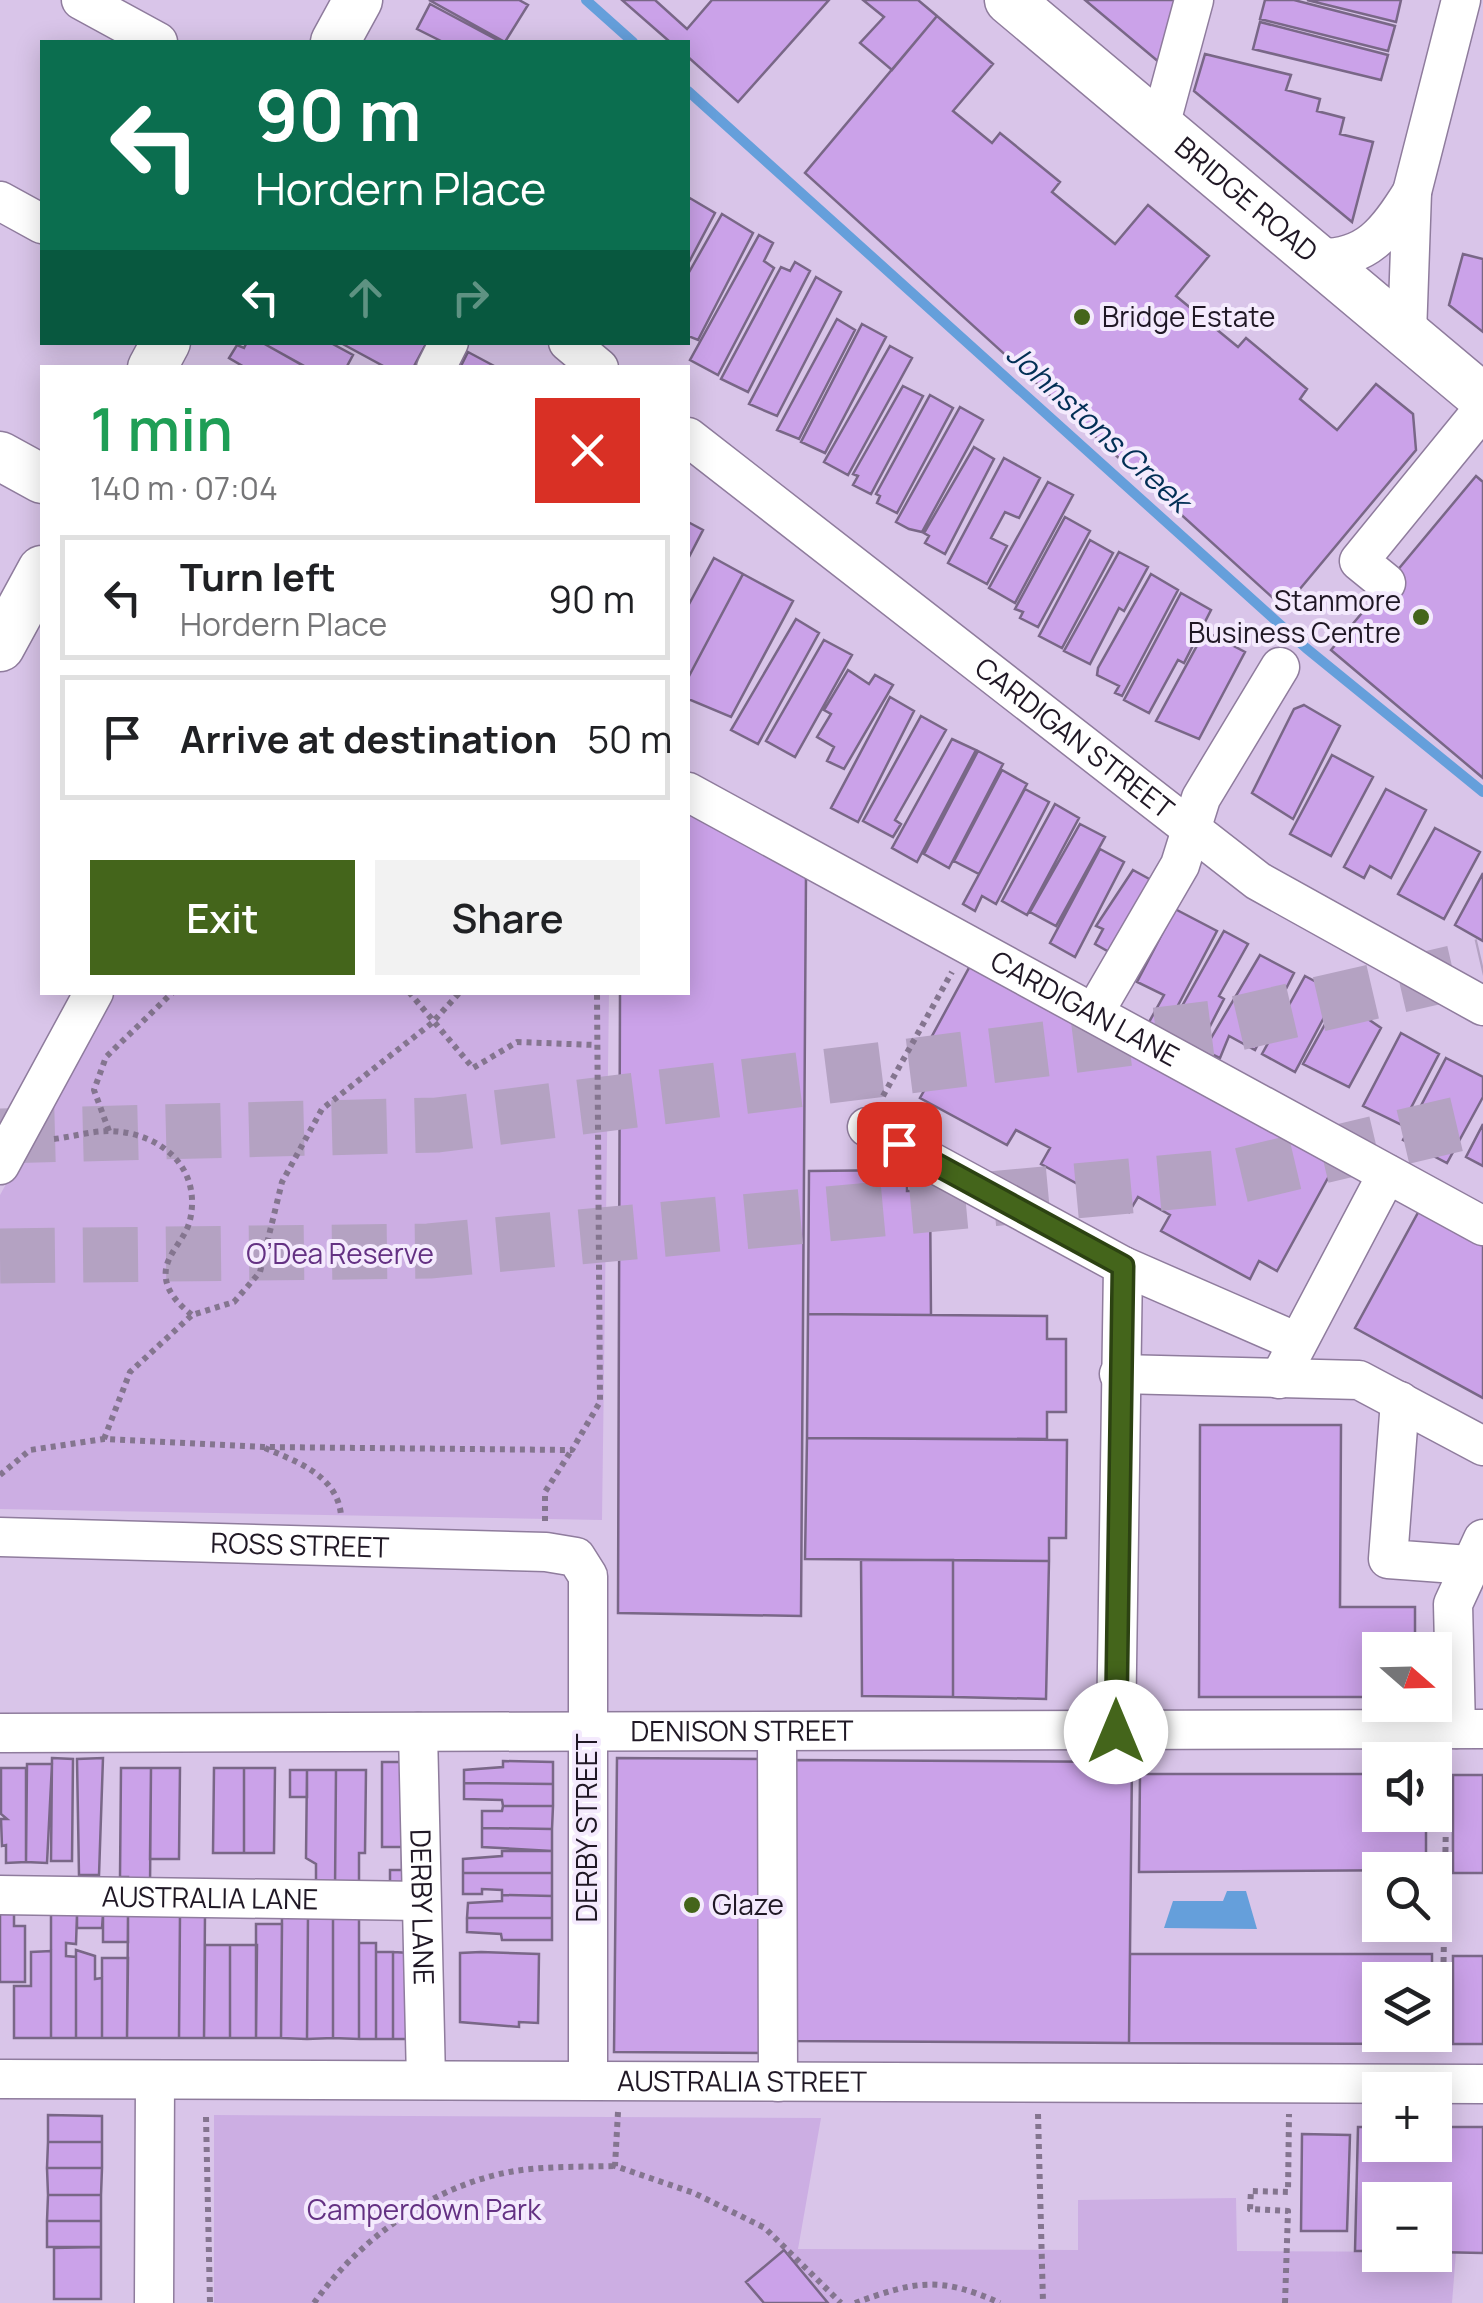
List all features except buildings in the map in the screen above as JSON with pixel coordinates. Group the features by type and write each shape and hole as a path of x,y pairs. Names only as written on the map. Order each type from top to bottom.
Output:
{"main road":[{"path":"336,40 358,0"},
{"name":"BRIDGE ROAD","path":"1009,0 1483,398"},
{"path":"0,456 40,478"},
{"path":"0,647 40,574"}],"street":[{"path":"81,0 154,40"},
{"path":"1160,126 1194,0"},
{"path":"1407,334 1412,192 1461,0"},
{"path":"1317,258 1336,258 1372,246 1412,192"},
{"path":"0,201 40,223"},
{"path":"572,345 595,365"},
{"path":"1373,572 1483,409"},
{"name":"CARDIGAN STREET","path":"690,439 1258,881 1483,1006"},
{"path":"1094,1013 1180,865 1201,798 1280,666"},
{"name":"CARDIGAN LANE","path":"690,793 1483,1226"},
{"path":"0,1165 92,995"},
{"path":"867,1127 1123,1266 1297,1342"},
{"path":"1279,1379 1387,1174"},
{"path":"1116,1732 1123,1266"},
{"path":"1119,1374 1359,1380 1483,1446"},
{"path":"1400,1401 1388,1559 1476,1552 1453,1604 1470,1729"},
{"name":"ROSS STREET","path":"0,1536 546,1552 576,1557 588,1576"},
{"name":"DERBY STREET","path":"588,1576 587,1734 604,2081"},
{"name":"DENISON STREET","path":"0,1733 1470,1729"},
{"name":"DERBY LANE","path":"418,1732 426,2080"},
{"path":"776,1732 778,2082"},
{"name":"AUSTRALIA LANE","path":"0,1895 421,1901"},
{"name":"AUSTRALIA STREET","path":"0,2080 1362,2083"},
{"path":"154,2303 155,2080"},
{"name":"AUSTRALIA STREET","path":"1452,2084 1483,2084"}],"path":[{"path":"867,1127 967,944"},
{"path":"109,1131 94,1090 106,1057 170,995"},
{"path":"411,995 474,1068 517,1042 596,1045"},
{"path":"104,1438 130,1372 192,1315 234,1302 260,1272 282,1182 322,1108 432,1023 457,995"},
{"path":"546,1552 544,1492 600,1402 597,995"},
{"path":"44,1140 109,1131 164,1147 180,1160 190,1180 190,1224 166,1268 169,1289 178,1305 192,1315"},
{"path":"0,1475 30,1450 104,1438 263,1446 572,1450"},
{"path":"263,1446 313,1471 336,1494 342,1546"},
{"path":"1442,2072 1444,1773 1470,1729"},
{"path":"604,2081 615,2166"},
{"path":"1038,2082 1043,2303"},
{"path":"1286,2303 1290,2083"},
{"path":"206,2116 210,2303"},
{"path":"314,2303 330,2281 417,2204 514,2171 615,2166 694,2193 765,2228 842,2303"},
{"path":"1288,2192 1251,2192 1250,2210 1288,2211"},
{"path":"855,2303 904,2286 940,2282 1000,2303"}],"green space":[{"name":"O’Dea Reserve","path":"110,995 609,995 602,1520 0,1509 0,1195"},
{"name":"Camperdown Park","path":"214,2115 821,2118 798,2249 1078,2250 1078,2200 1236,2198 1237,2251 1362,2252 1362,2272 1452,2272 1452,2252 1456,2252 1452,2303 214,2303"}],"water":[{"path":"1227,1891 1246,1891 1257,1929 1164,1928 1173,1901 1223,1901"}],"waterway":[{"name":"Johnstons Creek","path":"586,0 631,40"},
{"name":"Johnstons Creek","path":"690,93 1306,648 1483,792"}],"tunnel":[{"path":"0,1136 437,1125 1221,1027 1483,966"},
{"path":"0,1256 429,1251 1237,1176 1483,1118"}],"place":[{"name":"Bridge Estate","path":"1082,317"},
{"name":"Stanmore Business Centre","path":"1421,617"},
{"name":"Glaze","path":"692,1905"}],"route":[{"path":"899,1144 1123,1266 1116,1732"}]}
